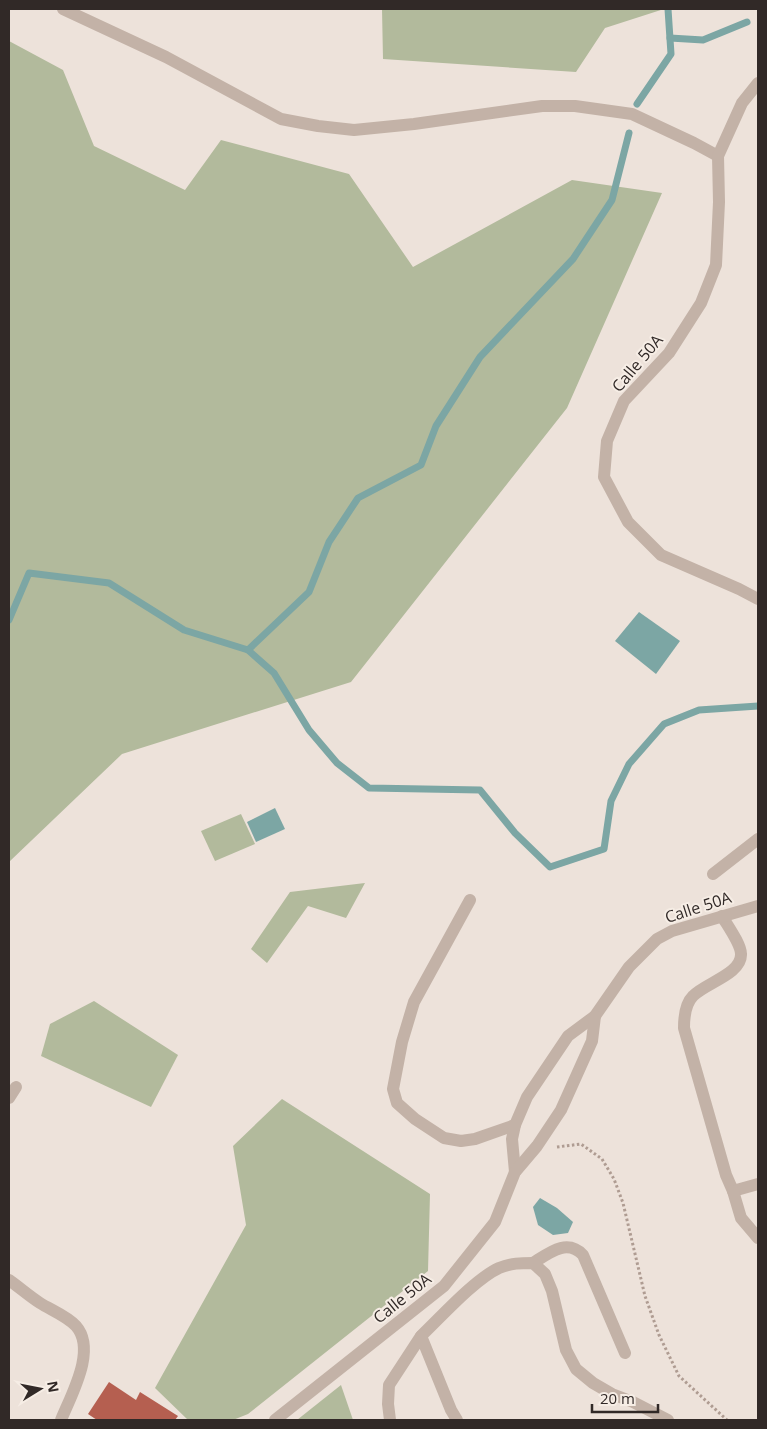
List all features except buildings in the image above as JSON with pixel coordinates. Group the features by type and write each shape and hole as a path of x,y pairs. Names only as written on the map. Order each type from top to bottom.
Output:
{"street":[{"path":"63,9 166,57 281,118 318,126 354,130 414,124 542,106 575,106 632,114 718,156"},
{"name":"Calle 50A","path":"758,83 742,103 718,156 719,202 716,265 701,303 669,353 624,401 607,441 604,477 628,522 661,556 758,599"},
{"path":"712,874 758,839"},
{"path":"470,900 414,1002 402,1042 393,1089 396,1103 415,1119 444,1138 461,1142 475,1139 515,1124"},
{"name":"Calle 50A","path":"515,1172 512,1157 512,1139 515,1124 528,1097 568,1036 595,1016 629,967 657,939 672,931 758,906"},
{"path":"722,916 740,949 741,959 736,968 694,995 685,1011 684,1028 726,1175 741,1218 758,1238"},
{"name":"Calle 50A","path":"275,1420 444,1286 495,1222 515,1172 537,1146 561,1110 592,1041 595,1016"},
{"path":"9,1098 16,1087"},
{"path":"733,1191 758,1184"},
{"path":"390,1420 388,1404 389,1385 421,1336 486,1276 499,1268 516,1263 533,1263 557,1248 566,1246 578,1249 583,1255 625,1353"},
{"path":"533,1263 545,1274 549,1282 566,1350 576,1369 593,1383 612,1394 633,1402 668,1420"},
{"path":"9,1280 39,1302 75,1324 82,1334 85,1348 82,1369 61,1420"},
{"path":"421,1336 451,1410 457,1420"}],"path":[{"path":"552,1148 581,1144 602,1159 614,1179 624,1203 645,1296 667,1352 679,1376 727,1420"}],"green space":[{"path":"382,9 664,9 605,28 576,72 383,59"},
{"path":"9,41 63,70 94,146 185,190 221,140 349,174 413,267 572,180 662,193 567,408 351,682 122,754 9,862"},
{"path":"241,814 255,844 215,861 201,831"},
{"path":"365,883 346,918 308,906 267,963 251,949 290,892"},
{"path":"94,1001 178,1055 151,1107 41,1056 50,1024"},
{"path":"282,1099 430,1194 428,1271 248,1414 233,1420 188,1420 155,1388 246,1225 233,1146"},
{"path":"341,1385 353,1420 297,1420"}],"water":[{"path":"639,612 680,641 656,674 615,641"},
{"path":"275,808 285,829 256,842 247,822"},
{"path":"540,1198 557,1208 573,1222 568,1233 553,1235 538,1225 533,1207"}],"waterway":[{"path":"637,104 671,54 668,9"},
{"path":"670,38 703,40 747,22"},
{"path":"9,620 29,573 109,583 184,630 248,650 309,592 329,542 358,498 421,465 436,426 480,357 573,259 612,200 629,133"},
{"path":"248,650 274,673 309,730 337,763 369,788 480,790 515,833 550,867 604,849 611,801 629,764 664,724 699,710 758,706"}]}
